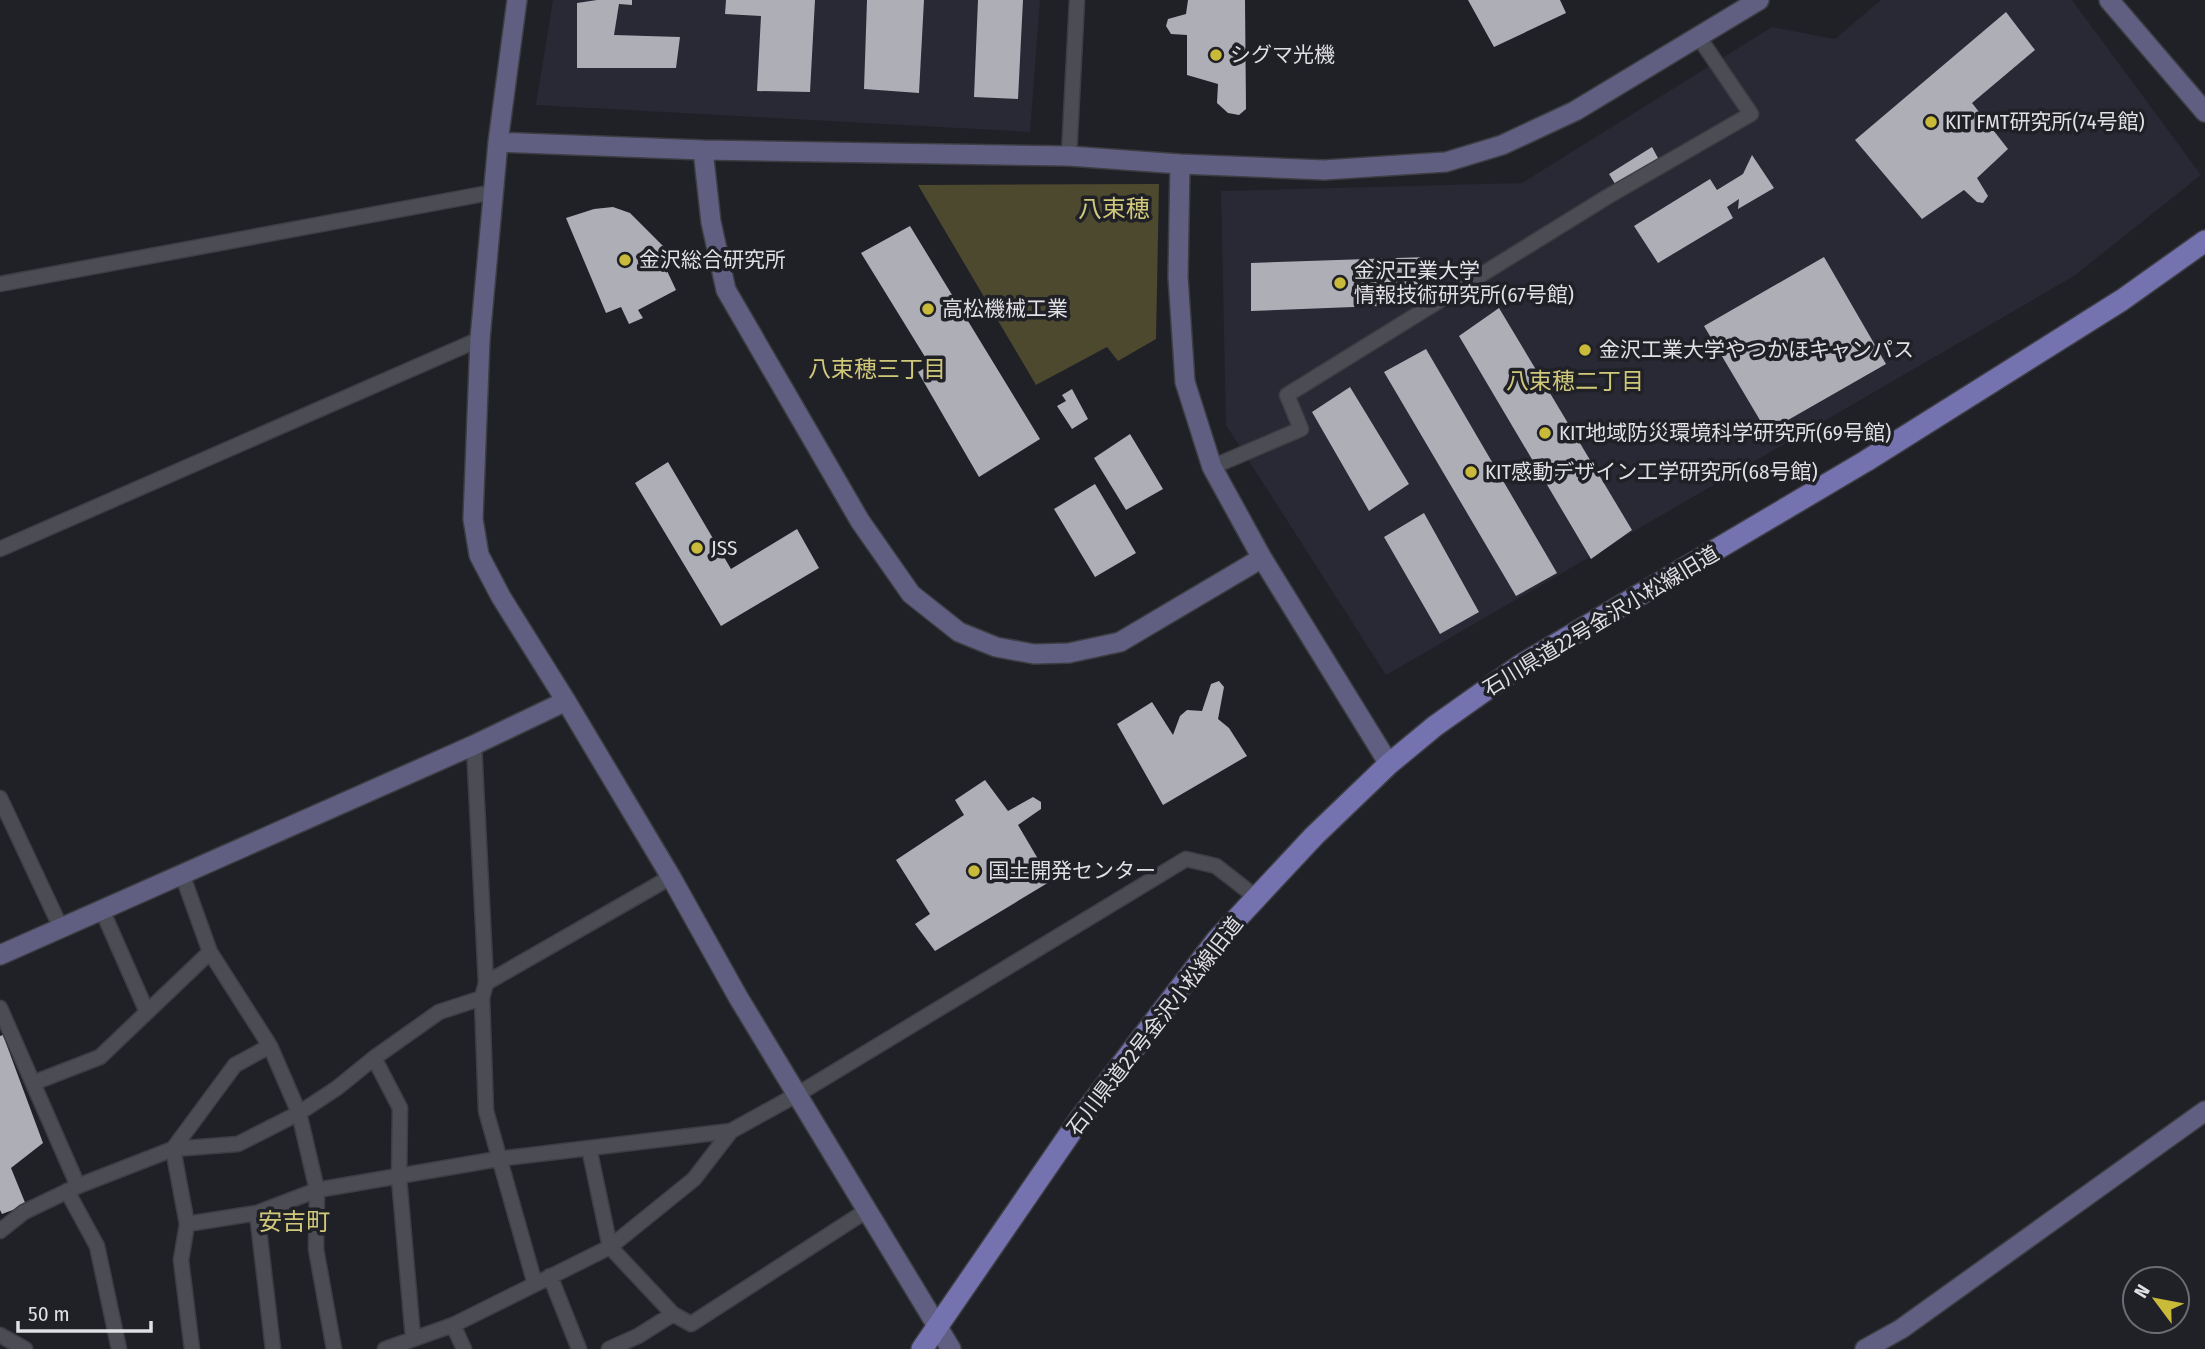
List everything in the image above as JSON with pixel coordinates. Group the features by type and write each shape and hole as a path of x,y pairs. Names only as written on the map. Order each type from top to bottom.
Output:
{"main road":[{"name":"石川県道22号金沢小松線旧道","path":"922,1349 1080,1119 1216,941 1314,836 1389,764 1435,726 1521,665 1877,454 2122,300 2205,241"}],"street":[{"path":"517,0 498,142 481,339 472,519 480,555 500,597 566,701 671,877 738,997 951,1349"},
{"path":"1069,156 1077,0"},
{"path":"498,142 703,150 1069,156 1324,170 1447,162 1502,145 1575,111 1759,0"},
{"path":"2109,0 2205,112"},
{"path":"1212,467 1300,429 1287,395 1607,197 1751,114 1698,36"},
{"path":"703,150 711,222 726,290 860,521 911,594 959,632 996,647 1034,654 1069,653 1120,642 1262,558"},
{"path":"1181,164 1178,277 1185,382 1212,467 1262,558 1389,764"},
{"path":"0,284 494,192"},
{"path":"0,549 481,339"},
{"path":"0,955 474,745 566,701"},
{"path":"474,745 486,983 482,998 486,1111 535,1284"},
{"path":"0,798 61,928"},
{"path":"187,1224 257,1213 317,1190 498,1159 731,1131 798,1094 1186,859 1216,866 1256,898"},
{"path":"183,874 210,952 270,1046 299,1113 317,1190 316,1249 334,1349"},
{"path":"486,983 671,877"},
{"path":"102,910 147,1012"},
{"path":"33,1083 100,1056 210,952"},
{"path":"0,1231 24,1212 72,1188 173,1149 238,1144 299,1113 439,1012 482,998"},
{"path":"0,1008 33,1083 97,1246 119,1349"},
{"path":"192,1349 180,1261 187,1224 173,1149 235,1065 270,1046"},
{"path":"374,1058 400,1108 399,1178 414,1338"},
{"path":"1865,1349 1901,1329 2205,1111"},
{"path":"385,1349 453,1325 610,1247 694,1179 731,1131"},
{"path":"589,1148 610,1247 673,1314 691,1324 866,1211"},
{"path":"257,1213 274,1349"},
{"path":"550,1276 579,1349"},
{"path":"609,1349 638,1336 673,1314"},
{"path":"453,1325 464,1349"},
{"path":"0,1335 24,1349"}],"shaded area":[{"path":"553,0 1040,0 1030,132 536,105"},
{"name":"金沢工業大学やつかほキャンパス","path":"1881,0 2072,0 2201,175 2074,276 1386,675 1226,425 1221,191 1522,183 1772,27 1835,39"},
{"path":"1159,184 1156,339 1118,361 1107,347 1036,385 918,185"}],"building":[{"path":"632,0 632,5 619,4 614,35 680,37 676,68 577,68 577,3"},
{"path":"726,0 815,0 810,92 757,91 761,16 725,14"},
{"path":"867,0 924,0 919,93 864,89"},
{"path":"978,0 1023,0 1018,99 974,97"},
{"name":"シグマ光機","path":"1188,0 1245,0 1246,109 1239,115 1228,113 1217,103 1218,84 1187,75 1187,35 1171,34 1166,26 1168,19 1186,14"},
{"path":"1468,0 1560,0 1566,13 1494,47"},
{"name":"KIT FMT研究所(74号館)","path":"2006,12 2035,50 1972,103 2008,149 1977,178 1988,196 1983,203 1977,202 1964,190 1922,219 1855,140"},
{"path":"1652,147 1659,160 1617,187 1609,174"},
{"path":"1752,155 1774,188 1738,209 1739,199 1727,207 1733,218 1658,263 1634,226 1710,179 1717,190 1743,174"},
{"name":"金沢総合研究所","path":"613,207 630,213 664,247 668,273 676,290 638,310 643,318 629,324 621,307 606,313 566,218 594,209"},
{"name":"高松機械工業","path":"910,226 1040,439 979,477 918,372 930,365 861,253"},
{"name":"金沢工業大学 情報技術研究所(67号館)","path":"1427,257 1430,304 1251,311 1251,263"},
{"path":"1824,257 1886,364 1767,432 1704,326"},
{"name":"KIT地域防災環境科学研究所(69号館)","path":"1499,308 1632,530 1591,559 1459,336"},
{"name":"KIT感動デザイン工学研究所(68号館)","path":"1426,349 1557,573 1516,596 1384,372"},
{"path":"1350,387 1409,484 1369,511 1312,412"},
{"path":"1072,389 1088,419 1072,429 1057,406 1066,401 1062,395"},
{"path":"1130,434 1163,489 1126,510 1094,458"},
{"name":"JSS","path":"668,462 731,569 797,529 819,568 721,626 635,483"},
{"path":"1095,484 1136,553 1095,577 1054,509"},
{"path":"1424,513 1479,612 1440,634 1384,537"},
{"name":"国土開発センター","path":"1219,681 1224,687 1218,719 1229,728 1247,756 1163,805 1117,724 1152,702 1173,735 1180,716 1187,710 1202,711 1211,684"},
{"name":"国土開発センター","path":"985,780 1008,811 1033,797 1041,802 1041,809 1018,825 1051,881 935,951 915,924 930,914 896,860 964,815 955,800"},
{"path":"3,1035 43,1143 11,1168 26,1205 2,1214 0,1036"}],"place":[{"name":"シグマ光機","path":"1216,55"},
{"name":"KIT FMT研究所(74号館)","path":"1931,122"},
{"name":"金沢総合研究所","path":"625,260"},
{"name":"金沢工業大学 情報技術研究所(67号館)","path":"1340,283"},
{"name":"高松機械工業","path":"928,309"},
{"name":"金沢工業大学やつかほキャンパス","path":"1585,350"},
{"name":"KIT地域防災環境科学研究所(69号館)","path":"1545,433"},
{"name":"KIT感動デザイン工学研究所(68号館)","path":"1471,472"},
{"name":"JSS","path":"697,548"},
{"name":"国土開発センター","path":"974,871"}],"district":[{"name":"八束穂","path":"1114,209"},
{"name":"八束穂三丁目","path":"877,369"},
{"name":"八束穂二丁目","path":"1575,381"},
{"name":"安吉町","path":"294,1222"}]}
